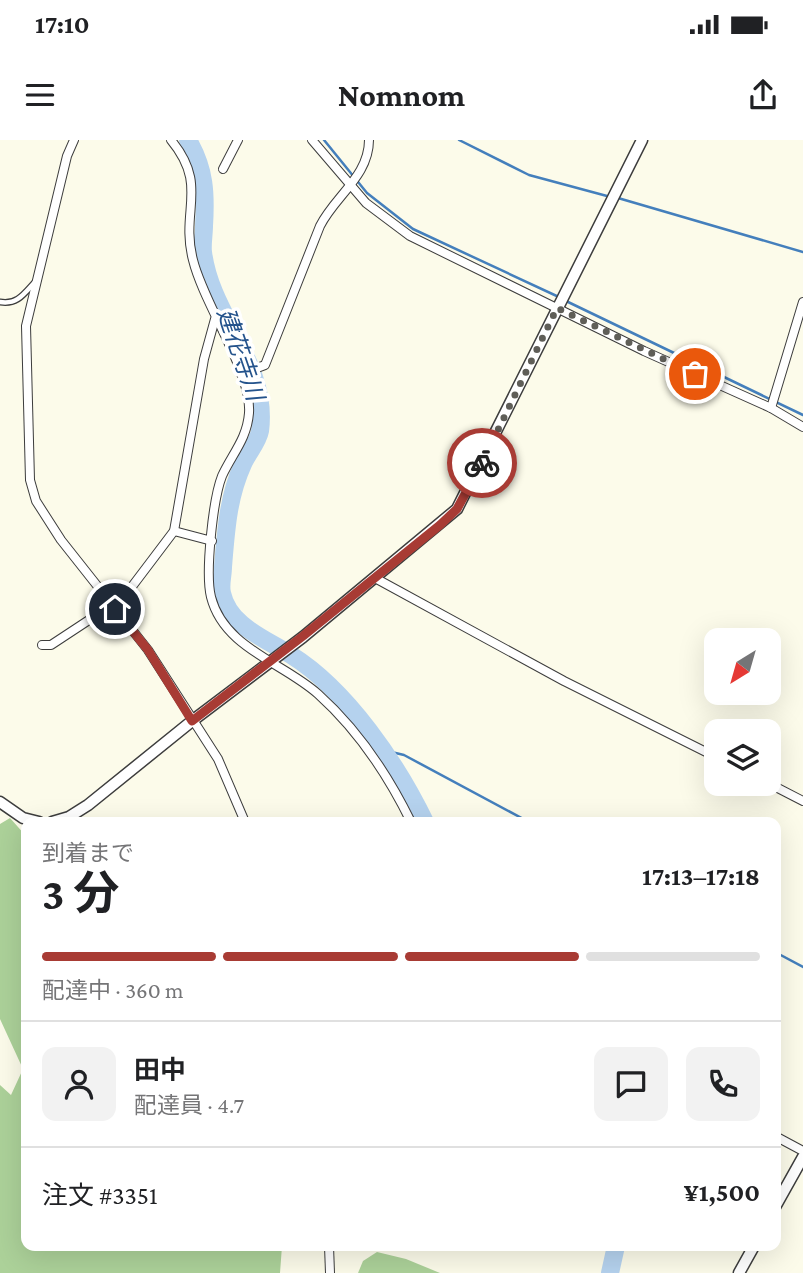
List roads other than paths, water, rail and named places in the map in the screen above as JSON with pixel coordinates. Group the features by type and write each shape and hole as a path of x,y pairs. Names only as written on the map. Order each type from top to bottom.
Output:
{"street":[{"path":"74,140 35,282 26,326 30,480 36,501 61,540 148,650 218,759 243,817"},
{"path":"171,140 189,163 194,186 188,237 199,280 241,374 250,409 248,428 216,494 209,584 217,616 229,632 272,659 317,694 349,726 374,758 408,817"},
{"path":"223,169 239,140"},
{"path":"312,140 366,202 410,236 771,408 803,427"},
{"path":"241,374 265,365 320,226 329,208 366,165 369,140"},
{"path":"74,817 375,578 457,509 642,140"},
{"path":"771,408 803,302"},
{"path":"42,645 51,645 92,618 100,622 115,609 174,531 204,359 215,319"},
{"path":"174,531 212,541"},
{"path":"375,578 564,681 704,751"},
{"path":"781,790 803,801"},
{"path":"0,802 22,817"},
{"path":"781,1140 803,1154 781,1196"},
{"path":"329,1251 330,1273"},
{"path":"739,1273 751,1251"}],"lane":[{"path":"0,302 10,304 17,300 35,282"}],"waterway":[{"name":"建花寺川","path":"188,140 198,161 203,182 203,249 208,276 248,362 256,383 260,406 259,435 238,476 228,514 222,593 226,604 240,623 312,670 351,708 385,753 422,817"},
{"path":"324,140 367,193 413,229 561,298"},
{"path":"459,140 529,175 607,196"},
{"path":"618,198 803,252"},
{"path":"566,301 803,415"},
{"path":"383,750 404,755 520,817"},
{"path":"781,955 803,967"},
{"name":"建花寺川","path":"610,1273 615,1251"}]}
